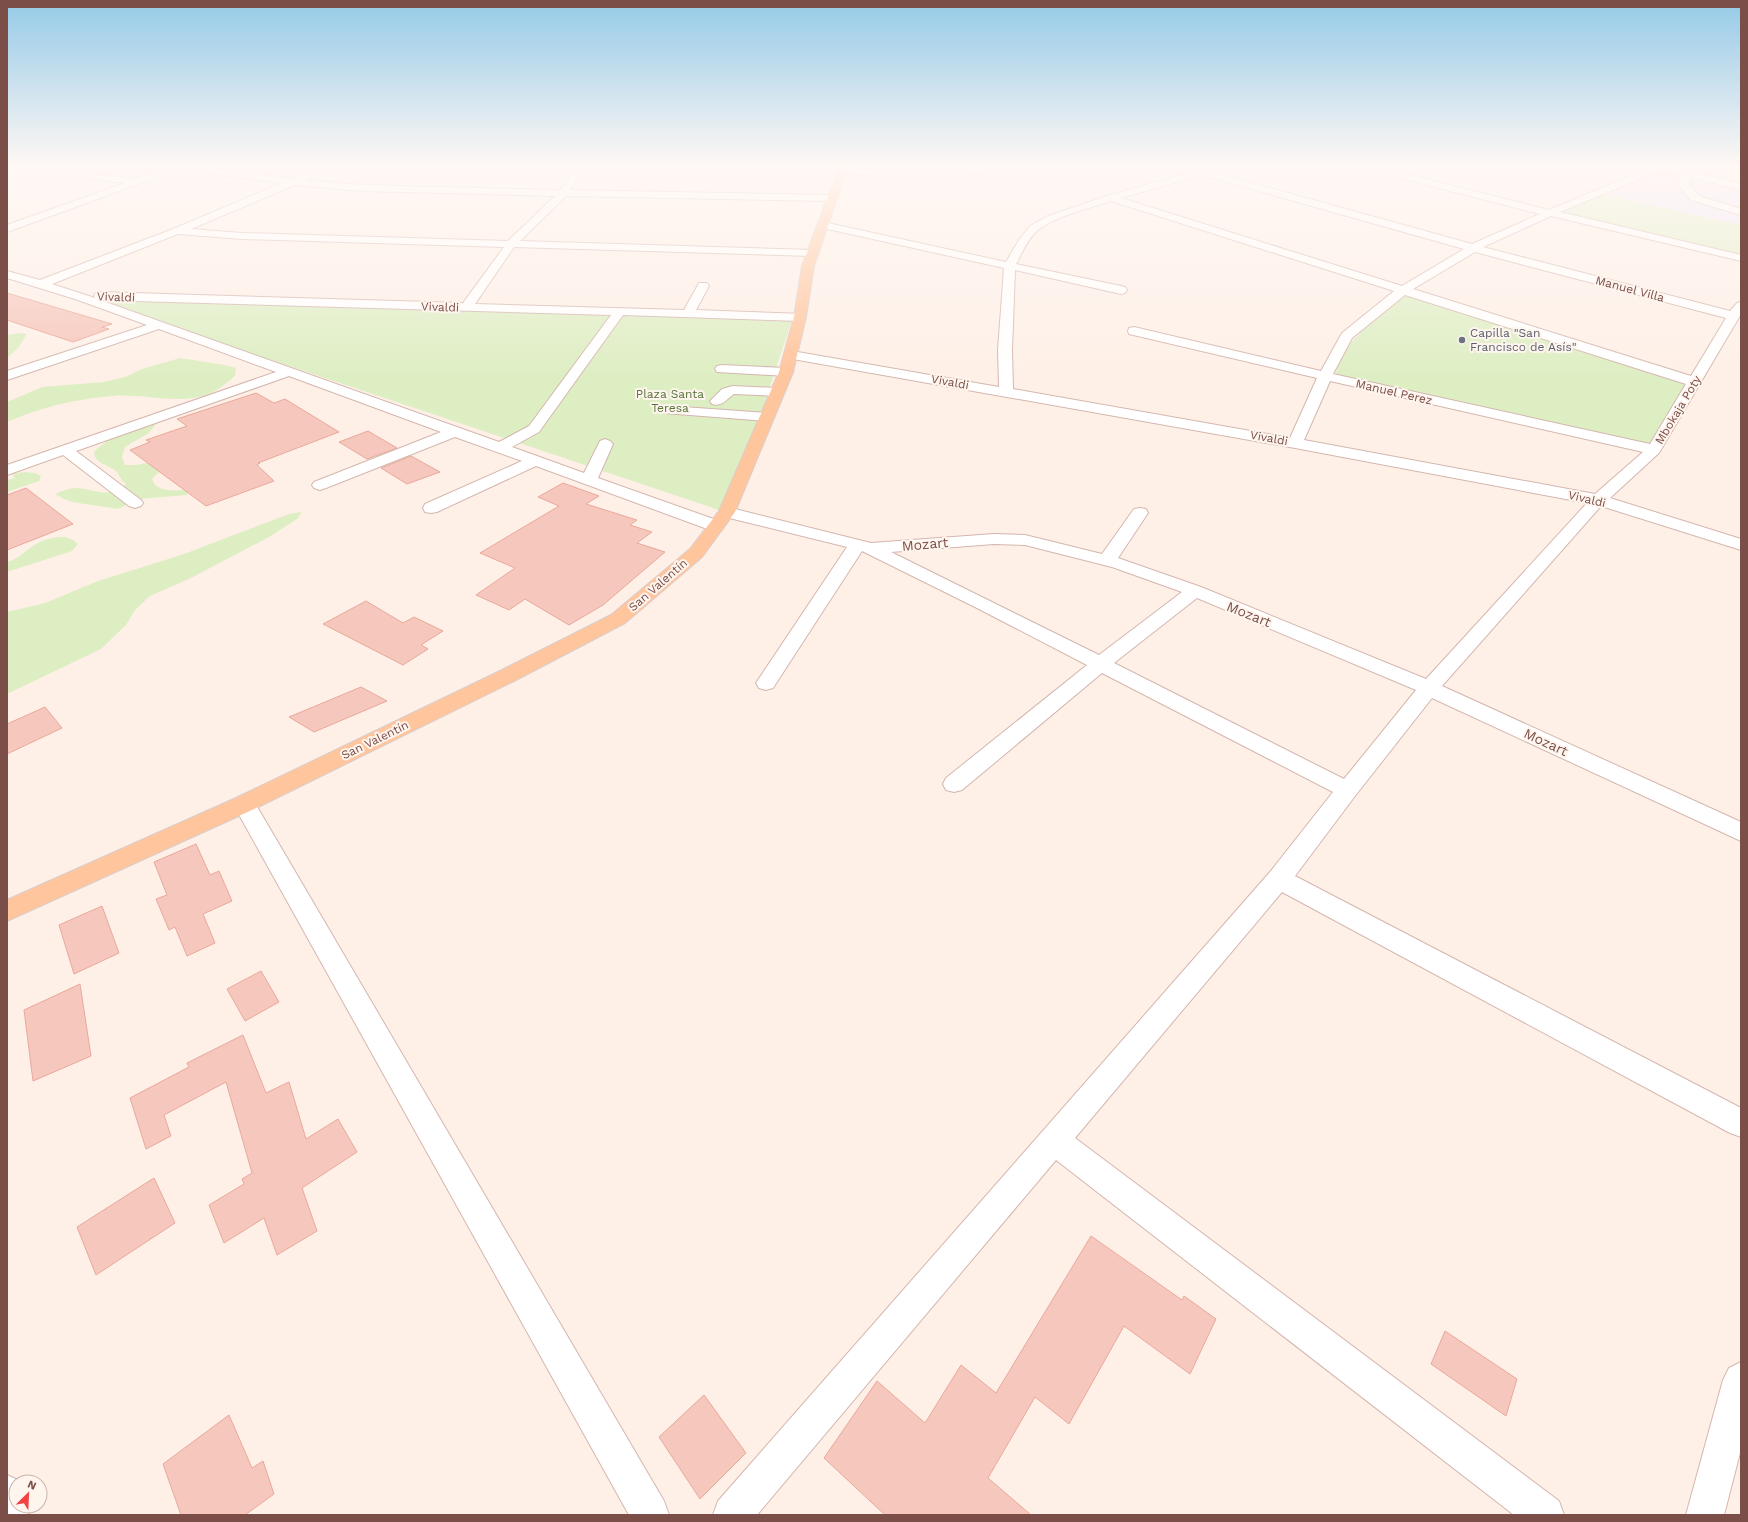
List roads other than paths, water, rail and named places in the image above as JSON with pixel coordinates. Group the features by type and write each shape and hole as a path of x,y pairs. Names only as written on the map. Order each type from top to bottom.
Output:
{"main road":[{"name":"San Valentín","path":"7,911 244,804 507,676 618,619 696,553 722,519 778,392 792,355 808,266 819,235"}],"street":[{"path":"41,284 167,235"},
{"path":"229,235 813,253"},
{"path":"466,308 512,243 520,235"},
{"path":"870,235 1120,290"},
{"path":"1006,392 1005,350 1010,265 1028,235"},
{"path":"1229,235 1694,382"},
{"name":"Manuel Villa","path":"1427,235 1473,248 1737,311"},
{"path":"1295,443 1324,376 1347,336 1403,290 1473,248 1502,235"},
{"path":"1643,235 1741,258"},
{"path":"10,277 41,284 80,296"},
{"path":"688,313 703,286"},
{"name":"Vivaldi","path":"80,296 800,317"},
{"name":"Mozart","path":"80,296 589,480 722,519 864,547 994,539 1025,540 1107,560 1195,591 1429,688 1741,832"},
{"path":"500,448 534,429 620,311"},
{"name":"Mbokaja Poty","path":"732,1515 1279,879 1347,790 1429,688 1598,500 1654,450 1737,311"},
{"path":"7,376 159,325"},
{"name":"Manuel Perez","path":"1134,331 1324,376 1654,450"},
{"name":"Vivaldi","path":"792,355 1295,443 1598,500 1741,545"},
{"path":"722,369 786,372"},
{"path":"7,470 288,372"},
{"path":"717,401 727,392 733,390 778,392"},
{"path":"669,410 767,417"},
{"path":"320,485 453,432"},
{"path":"589,480 605,444"},
{"path":"64,450 135,503"},
{"path":"431,508 535,461"},
{"path":"1107,560 1140,513"},
{"path":"766,683 864,547 1100,664 1347,790"},
{"path":"954,784 1100,664 1195,591"},
{"path":"244,804 650,1515"},
{"path":"1279,879 1741,1123"},
{"path":"1054,1140 1545,1515"},
{"path":"1705,1515 1741,1380"},
{"path":"7,1494 10,1515"}],"place":[{"name":"Capilla \"San Francisco de Asís\"","path":"1462,340"}],"park label":[{"name":"Plaza Santa Teresa","path":"670,401"}]}
